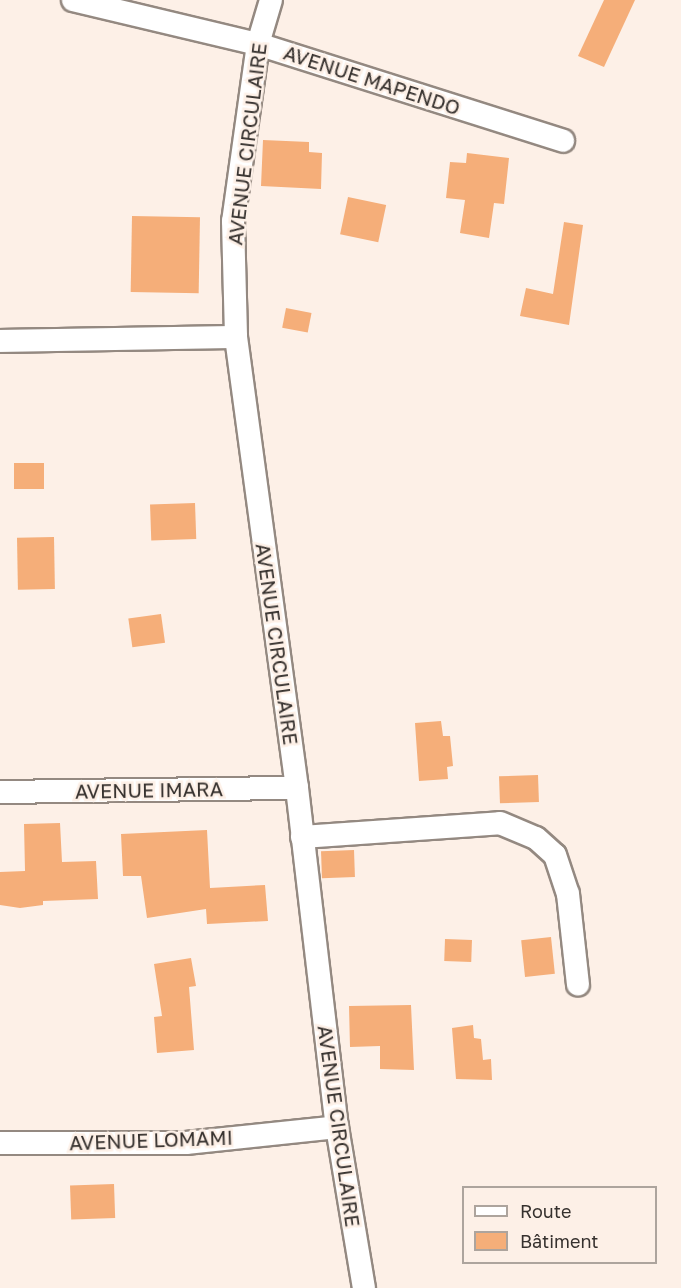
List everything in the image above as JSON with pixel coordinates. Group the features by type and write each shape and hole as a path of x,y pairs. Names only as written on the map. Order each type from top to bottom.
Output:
{"street":[{"name":"AVENUE MAPENDO","path":"73,0 258,44 563,141"},
{"name":"AVENUE CIRCULAIRE","path":"271,0 258,44 233,221 236,337 297,788 338,1127 364,1288"},
{"path":"0,341 236,337"},
{"name":"AVENUE IMARA","path":"0,792 297,788"},
{"path":"302,837 500,823 536,838 555,855 568,894 578,984"},
{"name":"AVENUE LOMAMI","path":"0,1143 186,1143 338,1127"}],"building":[{"path":"604,0 635,0 604,67 578,56"},
{"path":"263,140 309,142 309,152 322,153 321,189 261,186"},
{"path":"467,153 509,158 504,204 494,203 489,238 460,233 465,200 446,198 450,162 466,163"},
{"path":"348,197 386,205 378,242 340,234"},
{"path":"132,216 200,217 199,293 131,292"},
{"path":"564,222 583,225 569,325 520,316 526,288 553,294"},
{"path":"286,308 312,313 308,333 282,328"},
{"path":"14,463 44,463 44,489 14,489"},
{"path":"195,503 196,539 151,541 150,505"},
{"path":"54,537 55,589 18,590 17,538"},
{"path":"161,614 165,643 132,647 128,619"},
{"path":"441,721 443,736 450,736 453,766 447,767 448,779 419,781 415,723"},
{"path":"538,775 539,802 500,803 499,776"},
{"path":"60,823 62,862 96,861 98,899 43,901 43,905 20,908 0,905 0,872 25,871 24,824"},
{"path":"207,830 210,888 265,885 268,921 207,924 206,909 147,918 141,876 123,876 121,834"},
{"path":"354,850 355,877 322,878 321,851"},
{"path":"551,937 555,974 525,977 521,940"},
{"path":"445,939 472,940 471,962 444,961"},
{"path":"191,958 196,986 189,987 194,1050 157,1053 154,1017 162,1016 154,964"},
{"path":"411,1005 414,1070 380,1069 380,1046 350,1047 349,1006"},
{"path":"473,1025 474,1038 481,1039 483,1060 491,1059 492,1080 456,1079 452,1028"},
{"path":"114,1184 115,1218 71,1220 70,1186"}]}
